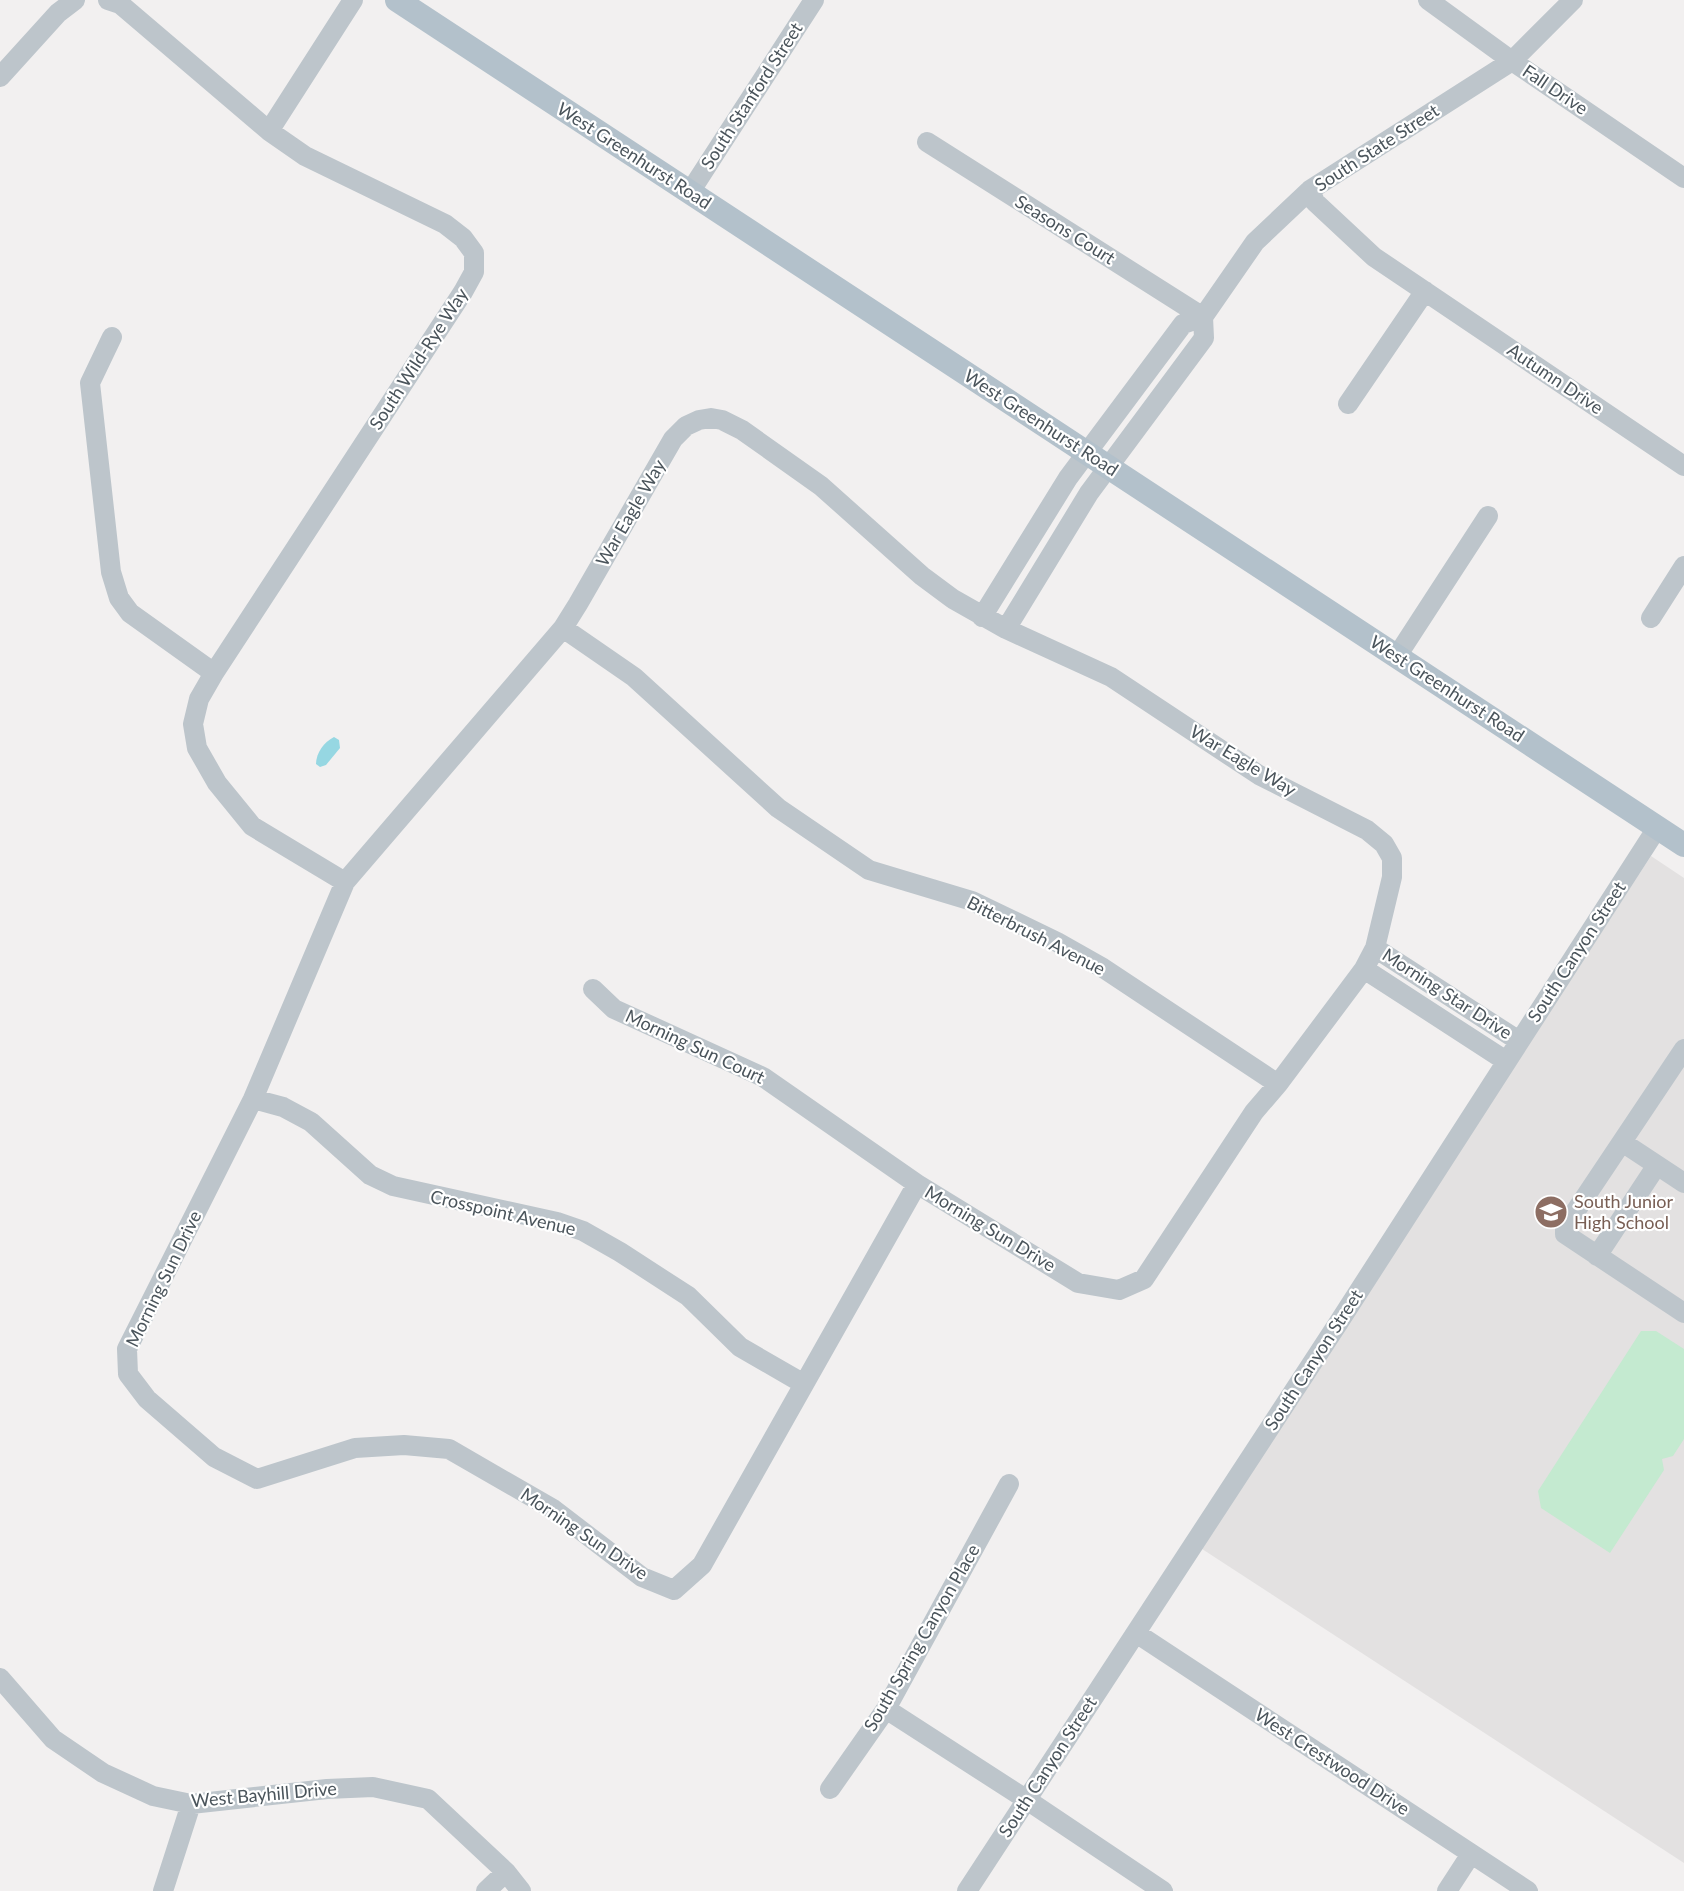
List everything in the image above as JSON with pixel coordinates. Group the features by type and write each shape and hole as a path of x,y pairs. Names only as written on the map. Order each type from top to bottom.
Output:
{"main road":[{"name":"West Greenhurst Road","path":"397,0 1684,845"}],"street":[{"path":"0,77 58,13 75,0"},
{"name":"South Wild-Rye Way","path":"108,0 120,4 268,131 305,156 445,224 463,238 474,253 474,272 463,292 214,673"},
{"path":"268,131 352,0"},
{"name":"South Stanford Street","path":"690,192 814,0"},
{"name":"Fall Drive","path":"1428,0 1512,61 1684,178"},
{"name":"South State Street","path":"1087,453 1184,324 1203,317 1255,242 1310,190 1512,61 1573,0"},
{"name":"Seasons Court","path":"927,142 1203,317"},
{"name":"Autumn Drive","path":"1310,190 1315,202 1374,257 1684,466"},
{"path":"1348,404 1425,291"},
{"name":"South State Street","path":"1108,467 1204,338 1203,317"},
{"path":"112,337 90,383 111,572 119,598 130,613 214,673 199,699 193,724 197,748 217,783 252,826 345,882"},
{"name":"War Eagle Way","path":"345,882 563,628 674,439 686,426 711,418 722,420 742,430 821,486 922,576 953,599 1006,629 1111,677 1259,776 1367,830 1384,844 1392,858 1392,877 1375,948"},
{"path":"982,616 1068,478 1087,453"},
{"path":"1006,629 1089,493 1108,467"},
{"path":"1397,656 1488,516"},
{"path":"1651,618 1684,566"},
{"name":"Bitterbrush Avenue","path":"563,628 634,677 778,808 868,870 972,901 1057,942 1103,968 1278,1084"},
{"name":"South Canyon Street","path":"968,1891 1333,1332 1657,828"},
{"name":"Morning Sun Drive","path":"345,882 253,1099 127,1349 128,1374 147,1399 214,1458 257,1479 356,1448 404,1444 449,1449 553,1509 642,1577 674,1590 702,1565 917,1184 1078,1283 1119,1290 1144,1279 1254,1112 1278,1084 1364,969 1375,948"},
{"name":"Morning Star Drive","path":"1375,948 1519,1041"},
{"name":"Morning Star Drive","path":"1364,969 1506,1061"},
{"name":"Morning Sun Court","path":"593,989 614,1009 763,1077 917,1184"},
{"path":"1684,1049 1564,1227 1565,1234 1684,1313"},
{"name":"Crosspoint Avenue","path":"253,1099 283,1107 311,1122 370,1175 393,1186 557,1222 583,1231 688,1296 740,1347 804,1384"},
{"path":"1622,1142 1684,1183"},
{"path":"1597,1256 1657,1165"},
{"name":"South Spring Canyon Place","path":"830,1789 886,1709 1009,1484"},
{"name":"West Crestwood Drive","path":"1136,1633 1528,1891"},
{"name":"West Bayhill Drive","path":"0,1678 53,1739 103,1773 153,1796 191,1804 327,1789 373,1787 428,1799 506,1872 521,1891"},
{"path":"886,1709 1162,1891"},
{"path":"163,1891 191,1804"},
{"path":"1447,1891 1471,1854"},
{"path":"486,1891 506,1872"}],"shaded area":[{"name":"South Junior High School","path":"1651,856 1684,878 1684,1863 1199,1547"}],"green space":[{"path":"1641,1331 1656,1331 1684,1349 1684,1439 1673,1456 1662,1459 1664,1470 1610,1553 1541,1508 1538,1491"}],"water":[{"path":"334,737 339,740 340,748 326,765 320,767 316,764 319,752"}],"place":[{"name":"South Junior High School","path":"1551,1212"}]}
